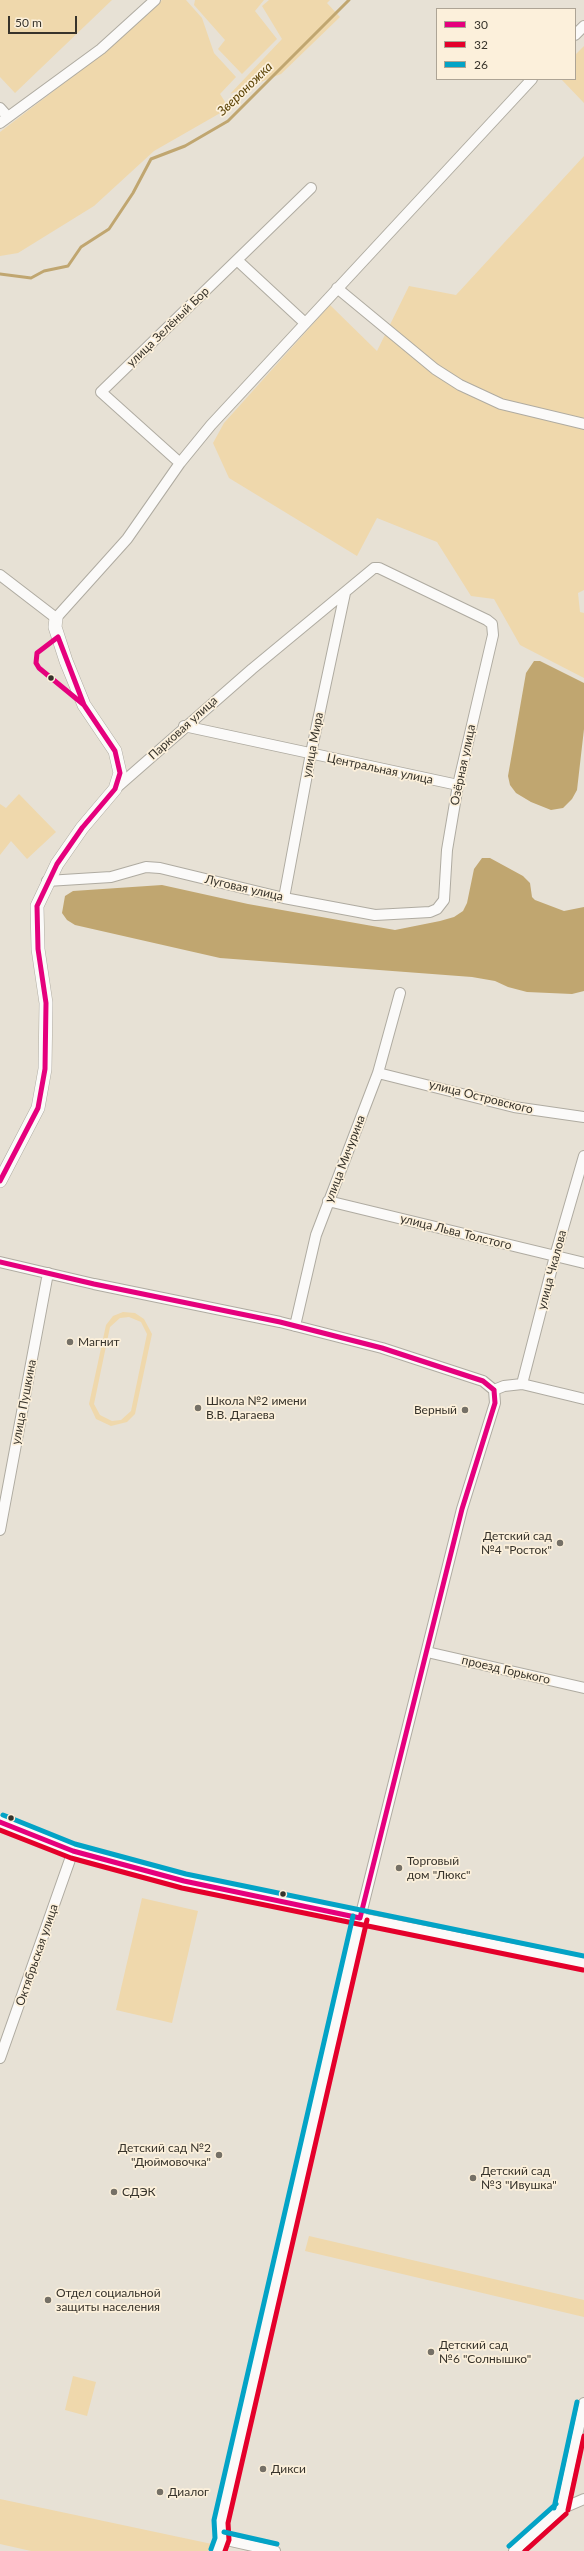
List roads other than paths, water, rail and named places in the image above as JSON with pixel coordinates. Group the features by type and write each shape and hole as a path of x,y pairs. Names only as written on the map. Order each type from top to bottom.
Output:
{"street":[{"path":"0,108 4,120 101,48 155,0"},
{"path":"576,34 584,26"},
{"path":"115,789 120,772 115,751 84,705 55,627 56,618 127,539 180,463 211,425 531,80"},
{"name":"улица Зелёный Бор","path":"180,463 101,392 311,188"},
{"path":"237,260 305,323"},
{"path":"337,288 435,369 460,386 501,404 584,424"},
{"name":"Парковая улица","path":"0,1182 38,1108 45,1069 46,1004 38,949 36,922 37,906 47,880 82,828 115,789 184,726 374,568 379,568 487,620 492,624"},
{"path":"0,575 56,618"},
{"name":"улица Мира","path":"284,898 311,753 345,593"},
{"name":"Озёрная улица","path":"441,907 444,900 447,850 458,786 493,635 492,624"},
{"name":"Центральная улица","path":"184,726 458,786"},
{"name":"Луговая улица","path":"47,880 111,877 146,867 160,868 284,898 386,916 430,912 441,907"},
{"name":"улица Мичурина","path":"295,1326 316,1235 378,1072 400,993"},
{"name":"улица Островского","path":"378,1072 514,1107 584,1117"},
{"name":"улица Чкалова","path":"522,1384 555,1256 584,1156"},
{"name":"улица Льва Толстого","path":"328,1201 584,1263"},
{"path":"0,1262 295,1326 412,1358 483,1381 494,1390 495,1403 462,1509 360,1918 221,2522 220,2545 275,2551"},
{"name":"улица Пушкина","path":"0,1530 48,1273"},
{"path":"494,1390 504,1386 522,1384 584,1399"},
{"name":"проезд Горького","path":"427,1652 584,1688"},
{"path":"0,1822 73,1851 184,1881 584,1963"},
{"name":"Октябрьская улица","path":"0,2058 73,1851"},
{"path":"562,2509 584,2403"},
{"path":"514,2551 562,2509 584,2499"}],"waterway":[{"name":"Звероножка","path":"0,274 31,278 44,271 68,266 81,247 109,229 133,193 151,159 185,146 228,121 349,0"}],"place":[{"name":"Магнит","path":"70,1342"},
{"name":"Школа №2 имени В.В. Дагаева","path":"198,1408"},
{"name":"Верный","path":"465,1410"},
{"name":"Детский сад №4 \"Росток\"","path":"560,1543"},
{"name":"Торговый дом \"Люкс\"","path":"399,1868"},
{"name":"Детский сад №2 \"Дюймовочка\"","path":"219,2155"},
{"name":"Детский сад №3 \"Ивушка\"","path":"473,2178"},
{"name":"СДЭК","path":"114,2192"},
{"name":"Отдел социальной защиты населения","path":"48,2300"},
{"name":"Детский сад №6 \"Солнышко\"","path":"431,2352"},
{"name":"Дикси","path":"263,2469"},
{"name":"Диалог","path":"160,2492"}]}
